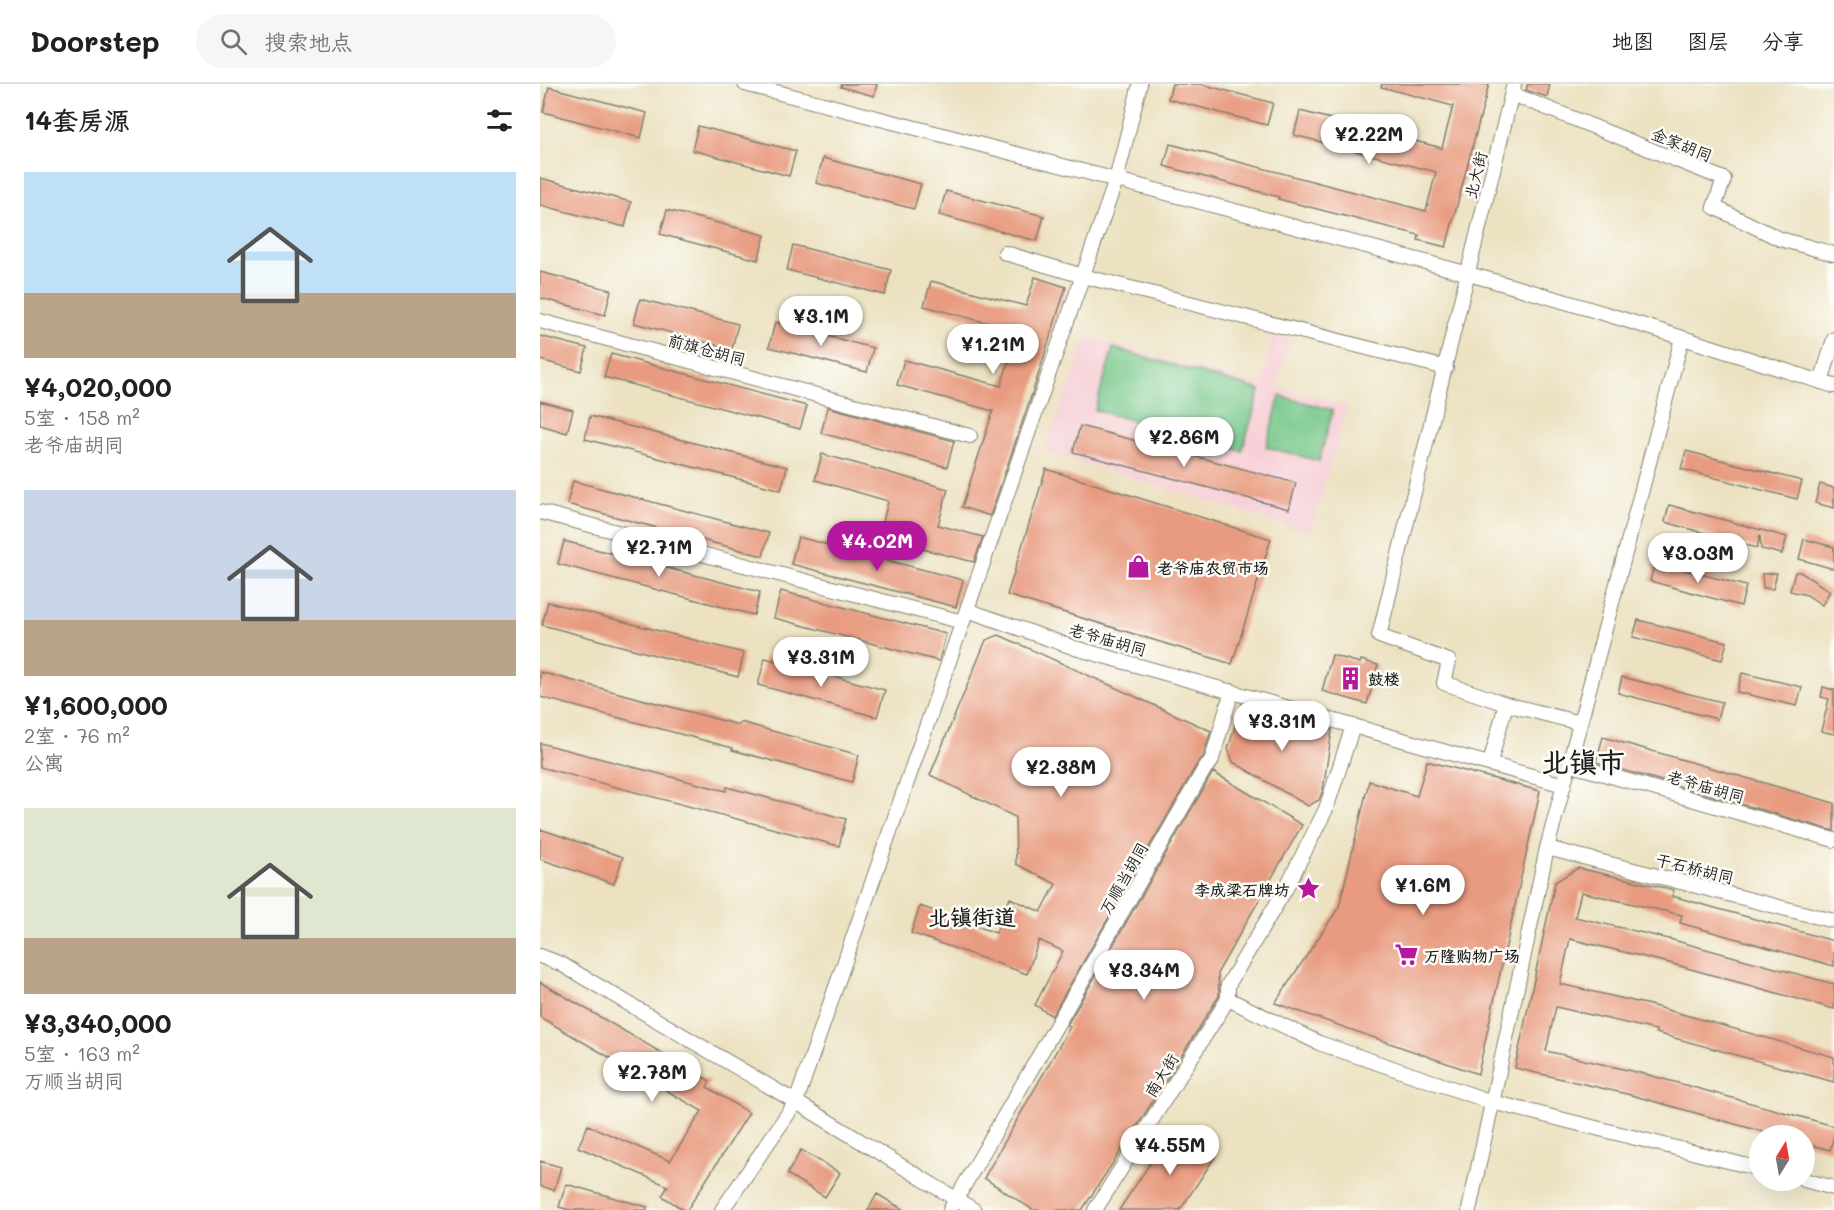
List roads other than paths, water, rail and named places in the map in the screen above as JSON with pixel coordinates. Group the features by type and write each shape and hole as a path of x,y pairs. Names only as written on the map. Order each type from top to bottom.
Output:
{"street":[{"path":"747,84 1467,274 1828,384 1834,339"},
{"path":"722,1210 796,1102 1116,180 1140,84"},
{"name":"金家胡同","path":"1513,89 1724,179 1714,207 1780,239 1834,254"},
{"name":"北大街","path":"1506,704 1444,683 1449,661 1379,636 1513,89"},
{"path":"1005,253 1083,276 1446,368"},
{"name":"前旗仓胡同","path":"540,321 970,436"},
{"path":"1469,1210 1547,848 1682,338"},
{"name":"老爷庙胡同","path":"540,512 965,616 1564,785"},
{"name":"万顺当胡同","path":"954,1205 1205,768 1211,762 1237,692"},
{"path":"1490,763 1506,704 1580,723"},
{"name":"南大街","path":"1095,1210 1228,992 1285,890 1326,809 1353,726"},
{"name":"老爷庙胡同","path":"1569,764 1834,840"},
{"name":"干石桥胡同","path":"1547,848 1834,921"},
{"path":"540,956 561,964 796,1102 954,1205 974,1210"},
{"path":"1228,992 1319,1042 1492,1102 1749,1166"},
{"path":"1815,1183 1834,1188"}],"place":[{"name":"老爷庙农贸市场","path":"1139,567"},
{"name":"鼓楼","path":"1350,678"},
{"name":"李成梁石牌坊","path":"1308,889"},
{"name":"万隆购物广场","path":"1406,955"}],"district":[{"name":"北镇市","path":"1583,761"},
{"name":"北镇街道","path":"972,916"}]}
